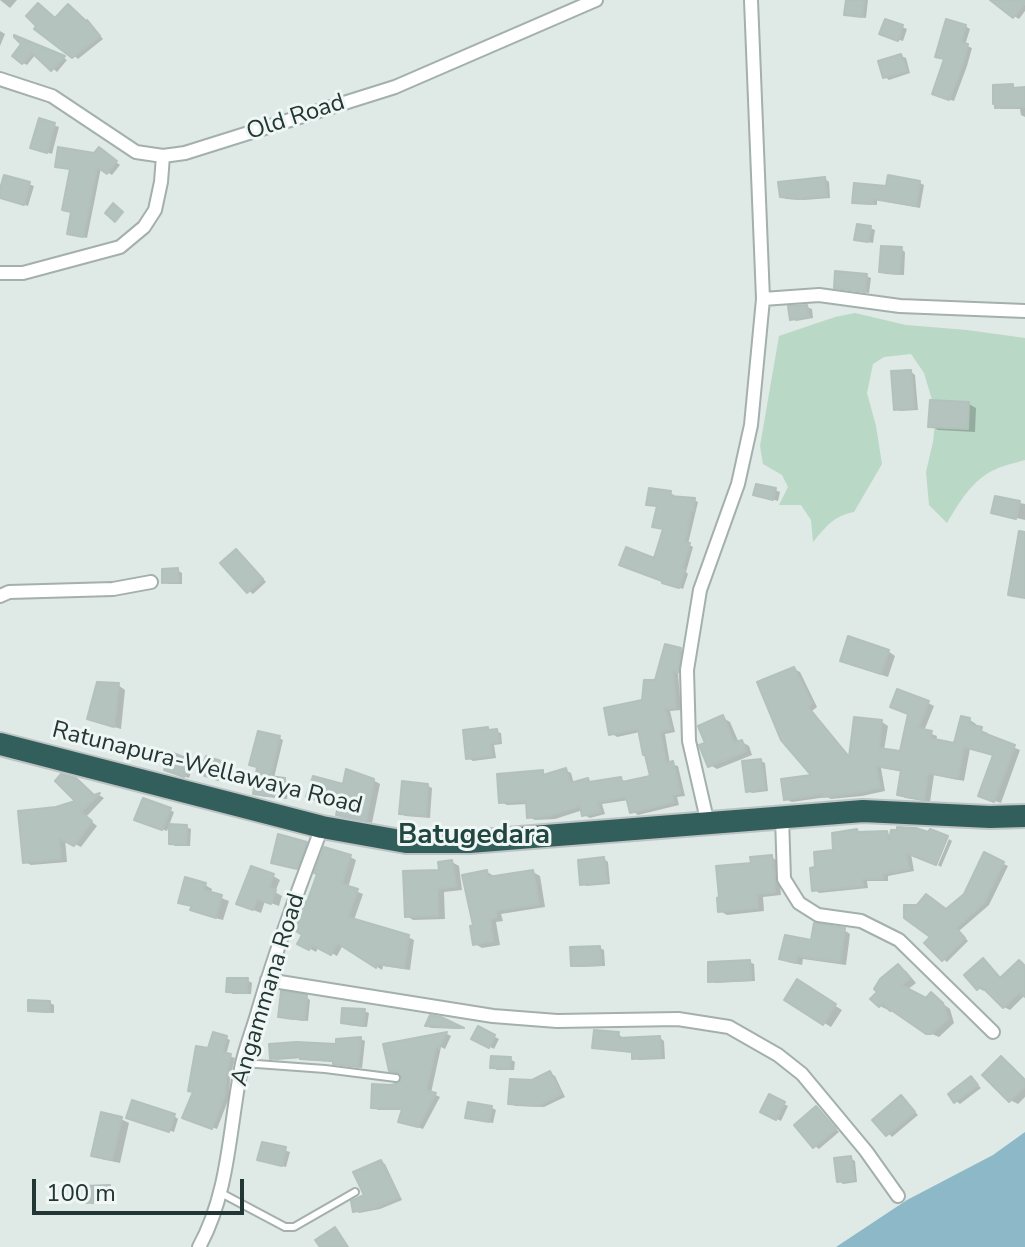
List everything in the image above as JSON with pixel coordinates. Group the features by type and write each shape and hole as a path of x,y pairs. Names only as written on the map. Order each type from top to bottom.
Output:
{"highway":[{"name":"Ratunapura-Wellawaya Road","path":"0,744 322,827 406,842 469,842 863,811 1025,816"}],"street":[{"name":"Old Road","path":"0,79 52,96 136,152 163,156 185,153 395,87 596,0"},
{"path":"708,824 689,741 687,670 700,590 738,484 751,425 763,299 751,0"},
{"path":"0,273 23,273 120,247 144,227 155,210 163,156"},
{"path":"763,299 819,295 900,306 1025,311"},
{"path":"0,596 9,592 113,589 151,582"},
{"path":"782,817 784,879 799,903 818,915 861,921 899,940 993,1032"},
{"name":"Angammana Road","path":"199,1247 221,1193 243,1063 267,980 322,827"},
{"path":"267,980 493,1016 557,1021 678,1019 729,1027 778,1055 802,1074 866,1151 898,1196"}],"lane":[{"path":"243,1063 396,1078"},
{"path":"221,1193 285,1227 294,1227 355,1192"}],"green space":[{"path":"855,313 906,325 1025,338 1025,460 986,474 967,493 947,523 929,505 926,472 936,413 924,373 911,354 884,357 873,364 867,393 882,464 854,512 835,519 813,542 811,520 801,505 779,505 788,487 782,475 763,464 760,446 779,336"}],"water":[{"path":"1025,1132 1025,1247 836,1247 907,1200 993,1155"}],"building":[{"path":"846,0 864,0 862,17 844,15"},
{"path":"990,0 1025,0 1025,3 1013,18"},
{"path":"38,3 55,18 68,4 100,36 72,58 34,29 36,26 26,16"},
{"path":"885,19 903,25 898,41 879,34"},
{"path":"946,19 966,25 961,42 968,44 949,100 932,94 944,59 935,57"},
{"path":"14,35 65,56 51,71 32,53 22,64 12,56 21,44"},
{"path":"901,54 907,71 883,78 878,61"},
{"path":"1013,84 1013,88 1025,87 1025,107 995,108 993,85"},
{"path":"39,118 55,123 47,153 30,148"},
{"path":"58,147 94,153 99,147 117,161 107,174 97,167 83,237 67,234 71,212 62,210 70,169 55,167"},
{"path":"4,175 30,182 24,205 0,198"},
{"path":"888,175 920,181 916,206 873,199 873,204 852,203 854,183 886,186"},
{"path":"825,177 827,196 780,197 778,182"},
{"path":"113,203 123,212 115,222 105,213"},
{"path":"857,224 871,226 868,242 854,240"},
{"path":"881,246 902,247 899,274 879,272"},
{"path":"835,271 867,274 865,292 834,288"},
{"path":"807,305 809,317 790,320 788,306"},
{"path":"911,370 914,408 894,410 891,371"},
{"path":"930,400 969,402 968,429 928,427"},
{"path":"756,484 776,488 773,500 753,495"},
{"path":"649,488 671,491 670,496 695,498 685,542 690,543 679,588 619,565 626,547 654,558 663,529 652,527 657,506 646,505"},
{"path":"995,496 1020,501 1016,519 991,513"},
{"path":"1019,531 1025,532 1025,598 1008,595"},
{"path":"236,549 263,579 247,593 220,563"},
{"path":"178,568 179,582 162,583 162,569"},
{"path":"848,636 889,650 881,674 840,661"},
{"path":"665,644 681,648 678,672 673,671 676,708 665,709 671,729 660,732 666,763 673,761 680,793 672,795 674,802 630,813 626,797 598,802 600,812 582,816 580,806 548,816 527,818 526,801 499,803 497,774 543,770 543,775 566,768 570,783 588,778 589,782 621,777 622,782 650,776 638,729 609,735 604,708 642,700 644,680 655,680"},
{"path":"794,667 812,703 808,707 849,757 854,717 882,720 879,748 900,751 908,714 890,707 897,689 929,701 918,728 932,731 930,738 954,743 961,716 970,718 969,724 982,727 981,732 1015,745 994,802 978,796 993,755 964,747 958,779 928,773 924,800 897,795 901,770 876,766 880,788 784,800 781,779 811,775 781,740 757,682"},
{"path":"97,682 119,683 114,727 87,719"},
{"path":"723,715 734,743 742,740 746,751 708,767 699,745 705,743 698,726"},
{"path":"488,727 488,730 497,729 499,742 490,743 492,756 466,759 463,730"},
{"path":"258,731 280,736 270,776 285,778 283,798 253,794 257,767 249,765"},
{"path":"171,752 191,760 184,777 164,770"},
{"path":"206,756 224,762 218,780 199,774"},
{"path":"761,759 765,789 746,792 742,761"},
{"path":"346,769 374,779 366,821 336,815 338,806 306,797 313,776 343,784"},
{"path":"61,774 76,778 94,795 100,793 81,812 92,821 74,846 59,838 61,859 23,863 18,811 56,807 75,801 55,781"},
{"path":"402,781 428,784 426,816 399,814"},
{"path":"143,798 171,808 162,830 134,820"},
{"path":"169,824 187,825 186,845 169,844"},
{"path":"897,827 928,832 930,829 948,836 936,865 906,853 909,869 883,874 883,879 862,879 863,886 812,891 810,868 815,867 814,852 833,850 832,833 857,829 858,832 887,831 889,841 891,830 897,830"},
{"path":"278,834 307,842 297,869 271,863"},
{"path":"324,847 351,855 342,884 358,889 348,917 409,935 404,968 377,964 376,968 337,943 331,955 312,945 309,950 297,944 302,935 294,930 301,909 307,902"},
{"path":"984,852 1004,862 984,903 956,928 965,938 942,961 924,943 930,937 904,918 904,905 917,905 926,894 946,909 964,894"},
{"path":"772,855 775,892 757,894 758,908 718,912 716,866 751,863 750,857"},
{"path":"604,857 607,882 580,885 578,860"},
{"path":"452,860 456,886 438,889 438,916 405,917 403,871 439,870 438,862"},
{"path":"251,866 274,874 269,888 276,890 271,904 257,899 253,910 236,904"},
{"path":"487,870 488,877 533,870 539,904 495,911 497,917 490,919 493,941 473,945 470,926 473,925 462,875"},
{"path":"185,877 206,883 204,890 222,895 216,918 178,903"},
{"path":"814,923 845,928 840,962 797,956 796,963 779,959 785,935 811,940"},
{"path":"600,946 601,965 571,966 570,947"},
{"path":"983,958 1000,978 1019,960 1025,966 1025,997 1019,993 1003,1008 981,986 977,990 964,975"},
{"path":"750,960 751,980 708,982 708,962"},
{"path":"898,964 910,978 901,985 926,998 931,992 943,1003 948,1019 931,1034 926,1034 890,1011 883,1003 879,1007 870,999 877,992 874,989 880,979"},
{"path":"227,978 248,978 247,993 226,992"},
{"path":"797,979 836,1004 823,1025 784,1000"},
{"path":"281,991 307,995 304,1020 278,1017"},
{"path":"28,1000 50,1001 50,1012 28,1011"},
{"path":"342,1008 365,1009 363,1026 341,1023"},
{"path":"430,1015 441,1017 464,1028 425,1026"},
{"path":"478,1026 495,1035 489,1048 471,1039"},
{"path":"594,1030 619,1032 618,1038 660,1036 661,1057 632,1059 632,1052 592,1048"},
{"path":"213,1032 227,1036 223,1052 231,1054 225,1095 212,1129 182,1118 193,1092 188,1091 196,1046 208,1048"},
{"path":"447,1032 439,1048 436,1046 426,1090 436,1093 418,1127 398,1122 402,1109 371,1108 372,1084 391,1085 402,1080 399,1073 389,1071 383,1044"},
{"path":"361,1037 358,1067 333,1064 333,1061 300,1059 300,1056 270,1059 269,1044 336,1044 336,1039"},
{"path":"491,1056 511,1057 510,1069 490,1068"},
{"path":"1001,1056 1025,1080 1025,1086 1009,1102 982,1075"},
{"path":"550,1071 561,1094 538,1106 508,1104 510,1079 532,1080"},
{"path":"971,1076 978,1085 954,1103 948,1094"},
{"path":"769,1094 785,1102 776,1120 760,1112"},
{"path":"901,1095 915,1112 886,1136 872,1120"},
{"path":"132,1100 175,1114 169,1132 126,1118"},
{"path":"468,1102 492,1106 489,1122 465,1118"},
{"path":"816,1106 836,1129 813,1148 794,1125"},
{"path":"101,1112 122,1117 112,1160 91,1156"},
{"path":"262,1142 286,1147 282,1166 257,1160"},
{"path":"851,1156 854,1180 837,1182 834,1158"},
{"path":"381,1160 399,1197 375,1208 353,1212 351,1201 364,1195 353,1172"},
{"path":"110,1185 111,1201 86,1203 85,1186"},
{"path":"335,1227 348,1247 320,1247 315,1240"}],"district":[{"name":"Batugedara","path":"474,836"}]}
